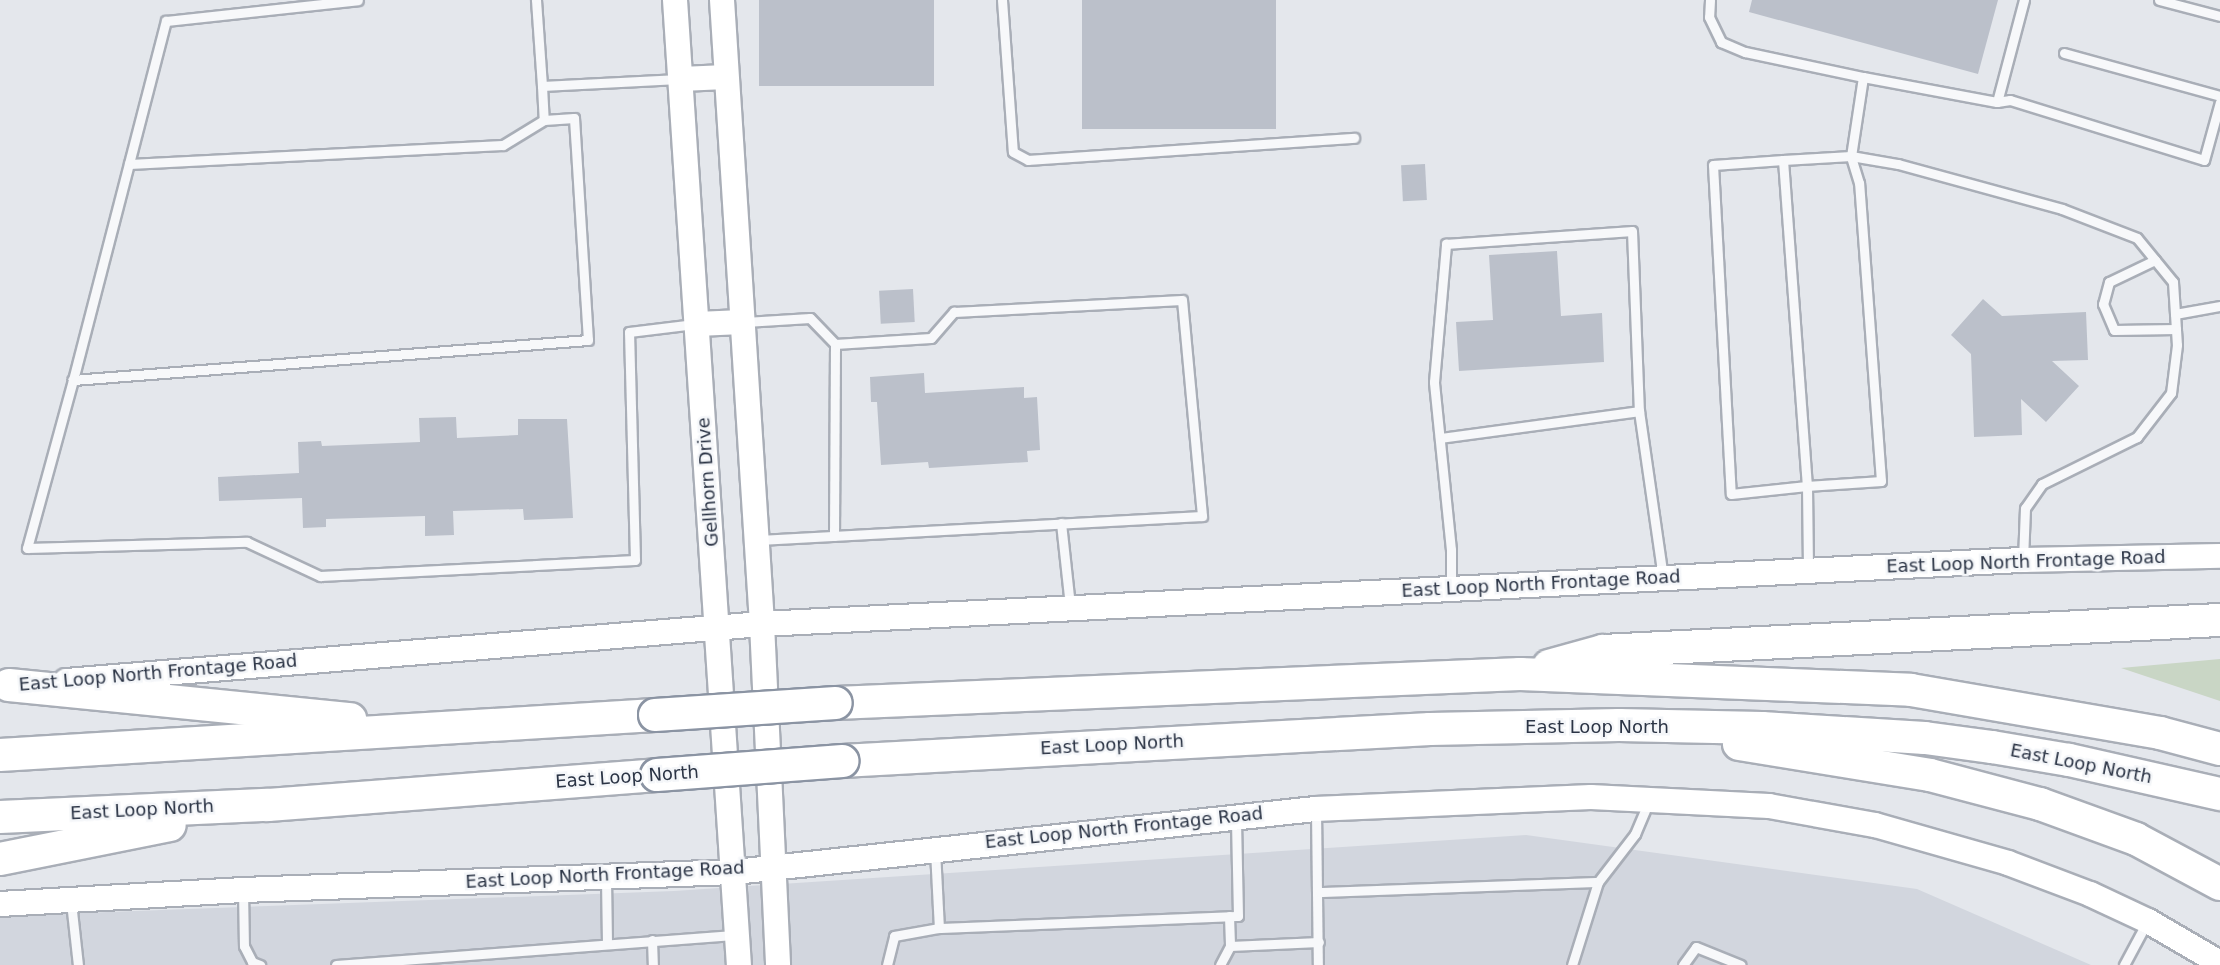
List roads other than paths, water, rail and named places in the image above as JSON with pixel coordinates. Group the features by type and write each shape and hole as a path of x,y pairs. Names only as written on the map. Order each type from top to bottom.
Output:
{"highway":[{"path":"1520,674 1604,651 2220,620"},
{"path":"0,755 446,729 836,702 1520,674 1911,690 2160,733 2220,749"},
{"path":"5,686 446,729"},
{"path":"1619,725 1930,775 2040,804 2136,839 2220,884"},
{"name":"East Loop North","path":"0,817 268,805 842,761 1430,729 1619,725 1762,728 1925,738 2069,760 2220,794"},
{"path":"0,859 268,805"}],"main road":[{"name":"Gellhorn Drive","path":"675,0 735,872 739,965"},
{"path":"722,0 762,624 771,866 778,965"},
{"path":"681,79 726,77"},
{"path":"697,324 742,322"},
{"name":"East Loop North Frontage Road","path":"5,686 762,624 2023,560 2213,555"},
{"name":"East Loop North Frontage Road","path":"0,904 71,902 243,890 735,872 935,848 1315,809 1591,797 1769,806 1875,825 2008,863 2148,921 2220,963"}],"lane":[{"path":"358,0 166,21 27,548 247,542 321,576 635,560 629,332 697,324"},
{"path":"536,0 544,120"},
{"path":"1002,0 1012,152 1028,160 1354,138"},
{"path":"1710,0 1709,17 1721,42 1745,52 1997,102 2010,100 2204,160 2220,102"},
{"path":"1997,102 2024,0"},
{"path":"2159,0 2220,16"},
{"path":"2064,53 2220,96"},
{"path":"1863,77 1851,156 1859,183 1881,481 1731,494 1713,165 1851,156 1898,164 2062,209 2137,238 2173,282 2176,329 2171,393 2137,437 2042,484 2025,508 2023,560"},
{"path":"542,86 681,79"},
{"path":"72,380 588,340 574,118 544,120 503,146 129,164"},
{"path":"1783,160 1808,486 1808,571"},
{"path":"1451,589 1451,550 1434,382 1446,244 1632,231 1639,411 1663,578"},
{"path":"2155,260 2109,282 2103,304 2114,330 2176,329"},
{"path":"756,540 1202,516 1182,300 954,312 931,338 835,344"},
{"path":"2175,314 2220,306"},
{"path":"742,322 810,318 835,344 834,536"},
{"path":"1440,438 1639,411"},
{"path":"1061,524 1071,609"},
{"path":"1572,965 1599,882 1635,834 1650,799"},
{"path":"1315,809 1320,892 1318,965"},
{"path":"887,965 894,936 939,928 1238,916 1236,816"},
{"path":"935,848 939,928"},
{"path":"606,877 607,943"},
{"path":"1320,892 1599,882"},
{"path":"243,890 244,946 252,962 260,965"},
{"path":"71,902 78,965"},
{"path":"1220,965 1230,946 1229,916"},
{"path":"2124,965 2148,921"},
{"path":"336,965 737,935"},
{"path":"652,940 653,965"},
{"path":"1230,946 1318,942"},
{"path":"1683,965 1696,947 1741,965"}]}
